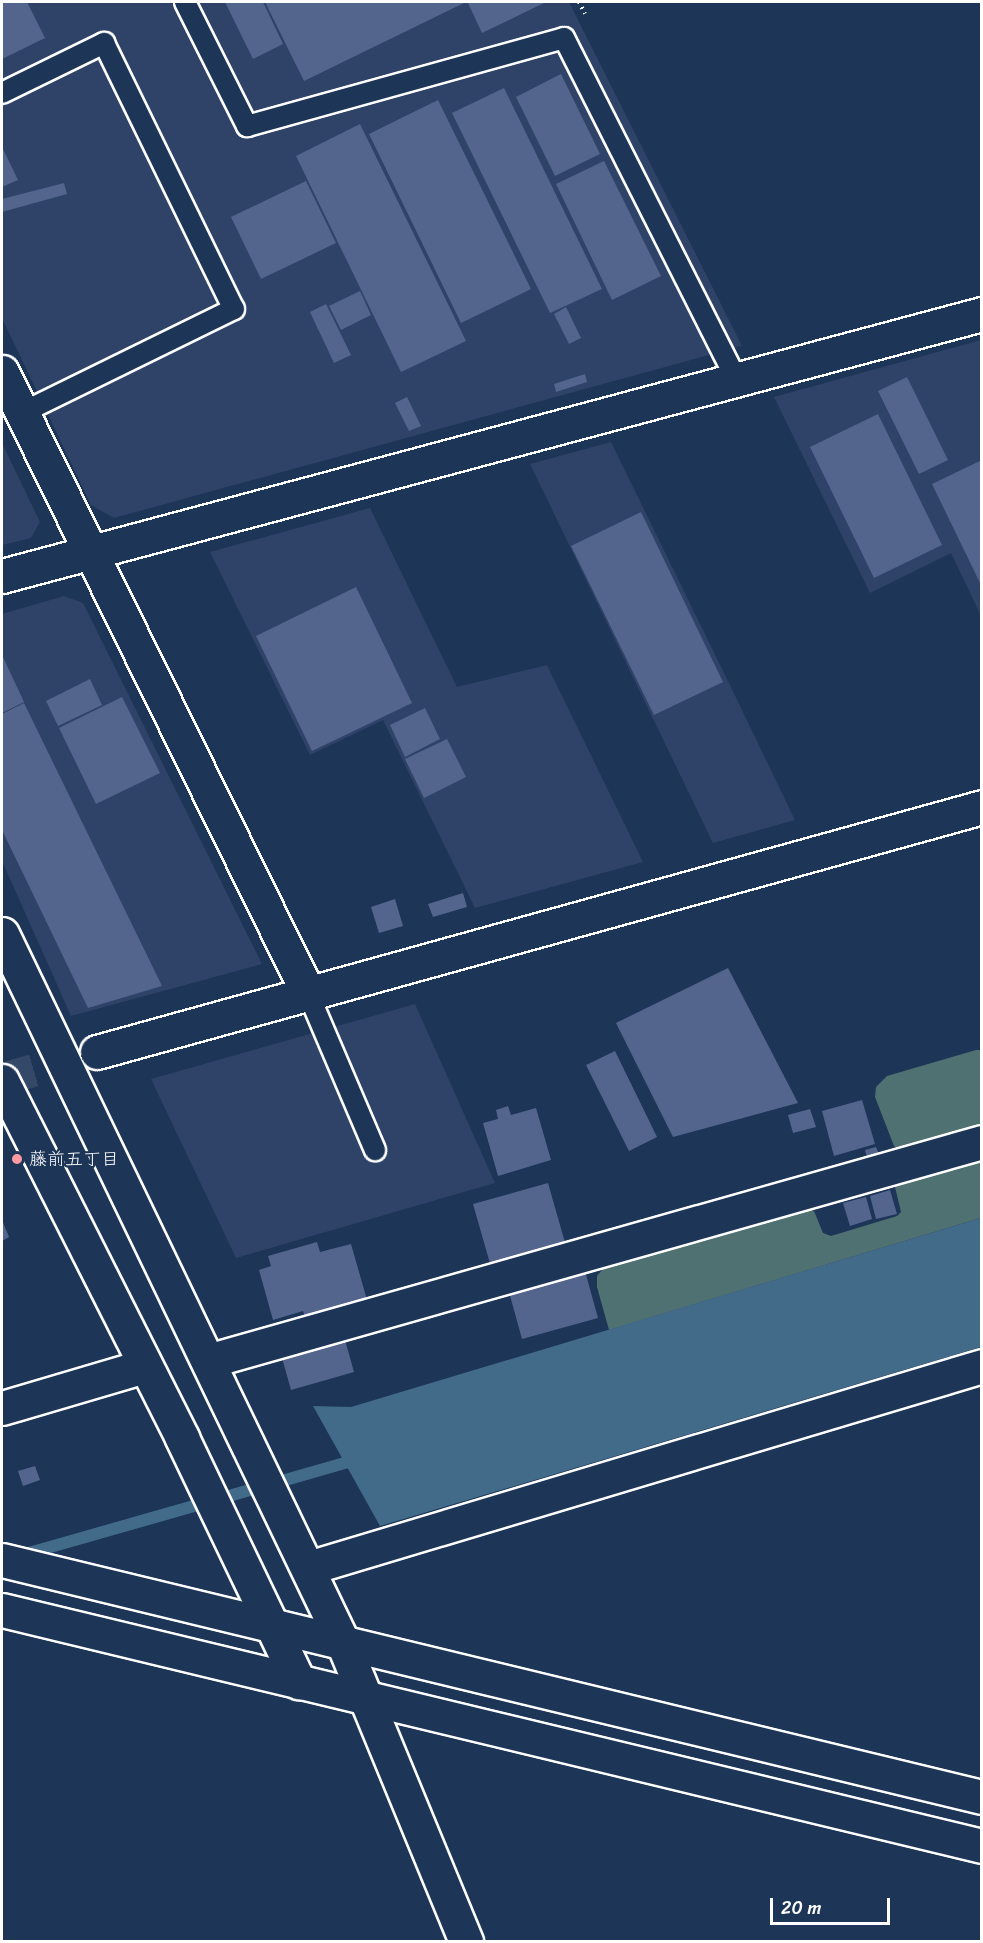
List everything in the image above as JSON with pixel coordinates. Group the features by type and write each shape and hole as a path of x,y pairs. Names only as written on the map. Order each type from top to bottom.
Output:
{"street":[{"path":"2,576 981,314"},
{"path":"2,372 308,993"},
{"path":"97,1052 981,807"},
{"path":"2,934 344,1643 466,1941"},
{"path":"2,1081 182,1437 299,1682"},
{"path":"208,1361 981,1142"},
{"path":"2,1408 145,1366"},
{"path":"308,1568 981,1366"},
{"path":"2,1560 981,1797"},
{"path":"4,1612 981,1846"}],"lane":[{"path":"185,2 247,126 564,38 736,379"},
{"path":"2,93 104,43 234,309 22,413"},
{"path":"308,993 375,1150"}],"shaded area":[{"path":"2,2 569,2 742,346 114,518 91,505 2,318"},
{"path":"981,340 981,616 951,553 870,593 774,397"},
{"path":"611,442 795,820 713,843 530,464"},
{"path":"2,443 40,522 31,538 2,545"},
{"path":"370,508 457,687 547,665 643,862 475,908 383,720 310,755 210,552"},
{"path":"64,596 83,603 262,964 71,1016 2,861 2,614"},
{"path":"415,1004 495,1183 236,1258 151,1079"},
{"path":"981,1218 981,1347 380,1526 313,1406 351,1407"}],"green space":[{"path":"981,1050 981,1132 901,1152 894,1146 875,1097 876,1087 887,1076"},
{"path":"981,1157 981,1218 609,1330 597,1287 597,1276 606,1265 809,1209 814,1211 823,1233 831,1236 897,1216 901,1212 895,1187 897,1183"}],"building":[{"path":"2,2 27,2 45,38 2,59"},
{"path":"225,2 263,2 283,44 253,59"},
{"path":"265,2 466,2 304,81"},
{"path":"546,2 482,33 468,3"},
{"path":"561,74 600,154 555,176 516,97"},
{"path":"504,88 602,289 550,313 452,113"},
{"path":"438,100 531,289 461,323 369,134"},
{"path":"360,124 466,341 401,372 296,156"},
{"path":"2,147 18,180 2,187"},
{"path":"604,161 661,276 612,300 556,184"},
{"path":"306,181 336,243 261,279 231,217"},
{"path":"64,183 67,194 2,212 2,199"},
{"path":"360,291 371,315 341,330 329,306"},
{"path":"326,304 351,355 334,363 310,312"},
{"path":"566,307 581,338 569,344 554,314"},
{"path":"585,374 587,382 556,392 554,384"},
{"path":"907,377 948,460 919,474 878,391"},
{"path":"407,397 421,426 409,431 395,403"},
{"path":"878,414 942,545 874,578 810,447"},
{"path":"982,460 982,587 932,484"},
{"path":"641,512 723,682 654,715 571,546"},
{"path":"356,587 412,703 312,751 256,636"},
{"path":"2,655 24,702 2,713"},
{"path":"90,679 102,705 58,726 46,701"},
{"path":"122,697 160,773 96,804 59,728"},
{"path":"24,703 162,986 88,1008 2,830 2,714"},
{"path":"425,708 440,739 405,757 390,725"},
{"path":"447,739 466,777 424,798 405,759"},
{"path":"463,893 467,907 433,917 428,904"},
{"path":"395,899 403,926 379,933 371,907"},
{"path":"728,968 798,1103 673,1137 616,1023"},
{"path":"615,1051 657,1137 629,1151 586,1065"},
{"path":"862,1100 875,1144 834,1156 822,1111"},
{"path":"508,1106 511,1115 536,1108 551,1160 498,1176 483,1123 498,1119 496,1110"},
{"path":"810,1109 816,1127 793,1133 788,1115"},
{"path":"876,1147 879,1154 867,1158 865,1150"},
{"path":"548,1183 566,1246 491,1267 473,1204"},
{"path":"890,1190 897,1214 876,1219 870,1196"},
{"path":"866,1197 872,1219 850,1226 843,1203"},
{"path":"2,1220 9,1237 2,1241"},
{"path":"317,1242 320,1252 351,1244 367,1300 305,1317 303,1311 273,1320 259,1270 271,1266 268,1256"},
{"path":"585,1271 598,1318 522,1339 509,1292"},
{"path":"345,1340 354,1372 291,1390 282,1358"},
{"path":"35,1466 40,1480 23,1486 18,1471"}],"waterway":[{"path":"22,1555 360,1459"}],"tunnel":[{"path":"2,1079 97,1052"}],"place":[{"name":"藤前五丁目","path":"17,1159"}]}
